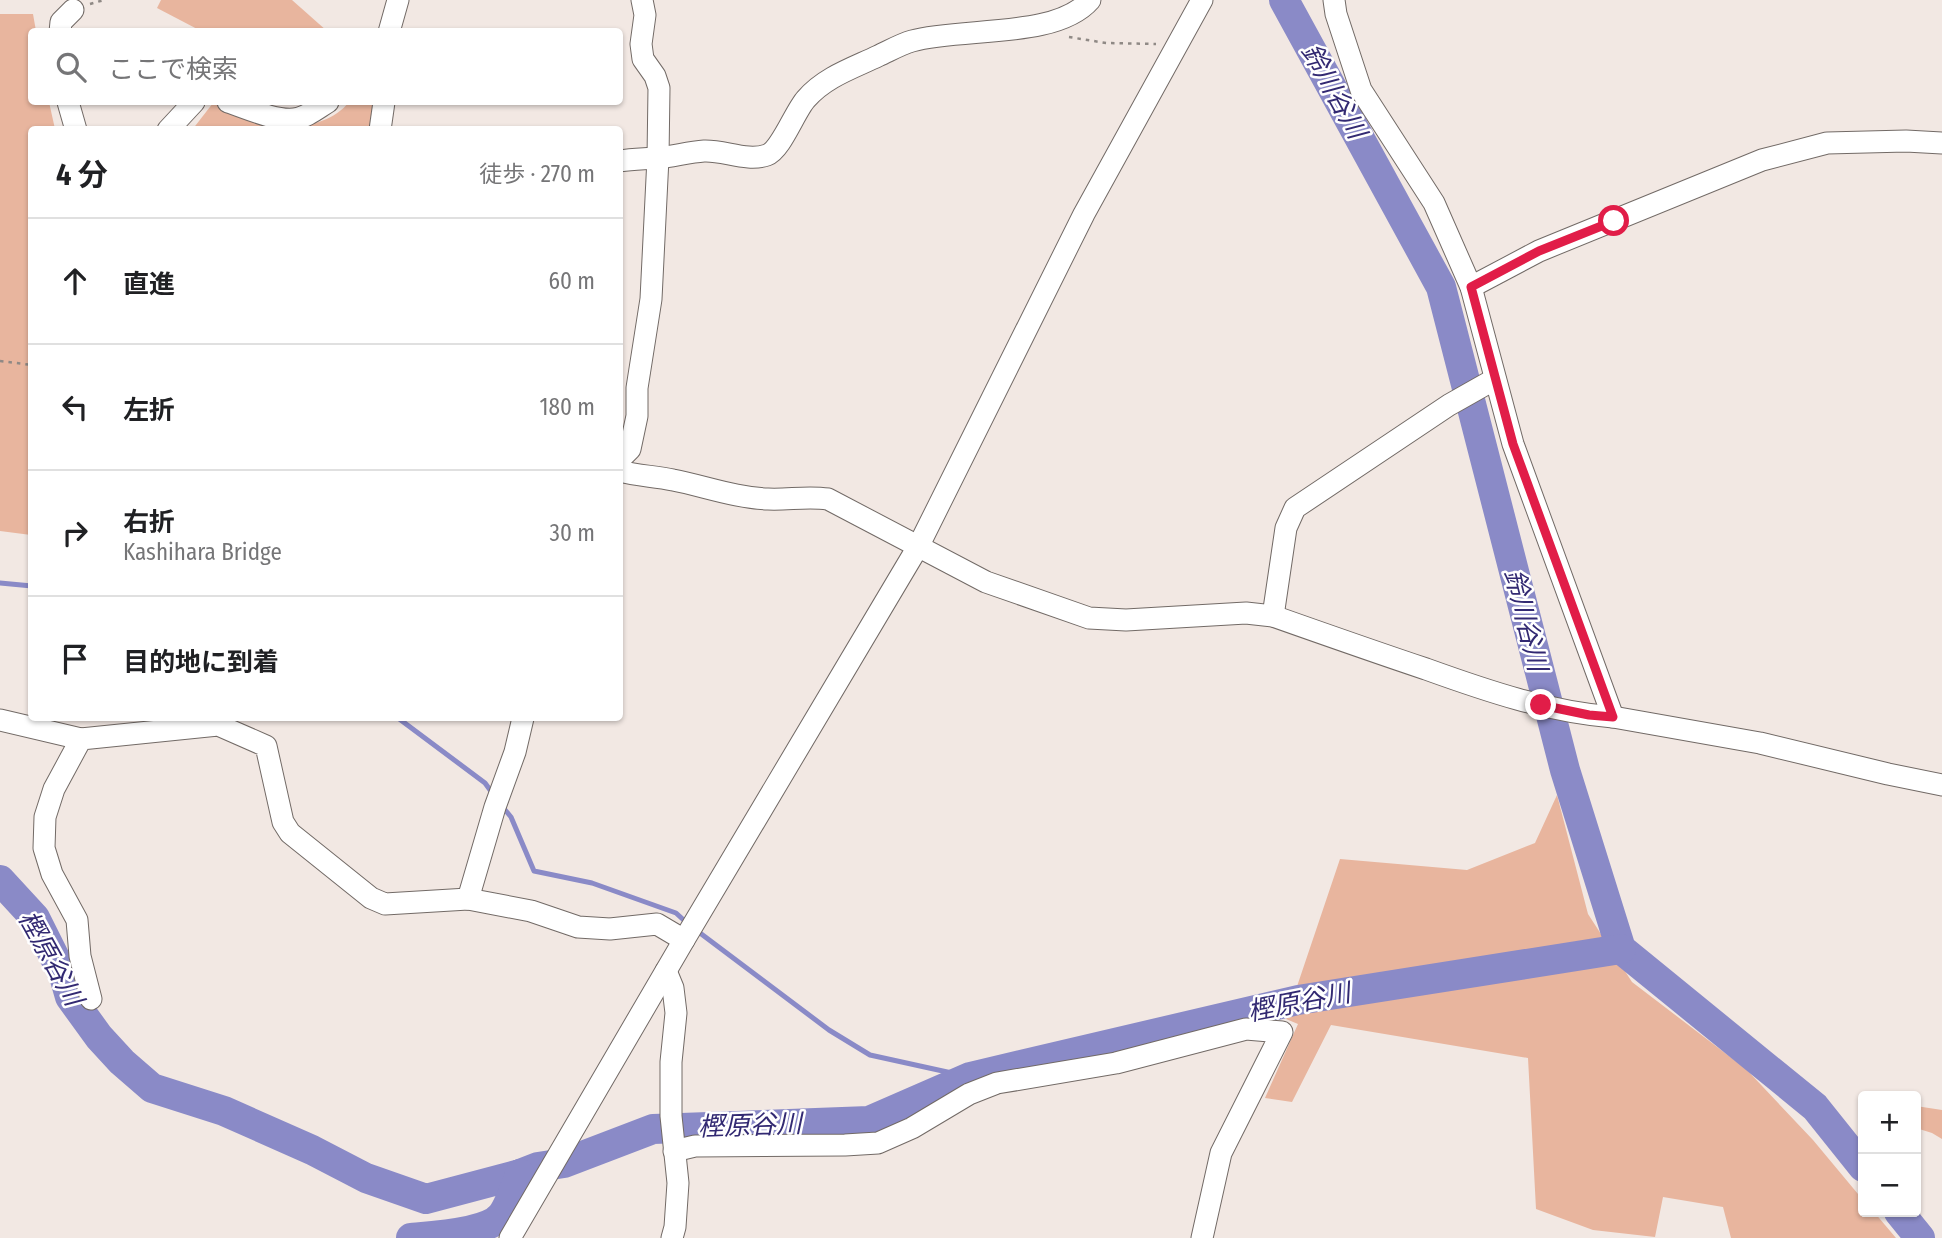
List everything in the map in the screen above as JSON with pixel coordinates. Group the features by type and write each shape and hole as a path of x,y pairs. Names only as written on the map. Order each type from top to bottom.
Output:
{"street":[{"path":"389,28 398,0"},
{"path":"623,456 630,449 637,416 637,388 651,299 658,158 659,88 655,76 643,59 641,44 645,15 642,0"},
{"path":"623,161 706,151 767,155 775,149 804,101 833,77 910,41 944,34 1031,27 1066,17 1083,8 1090,0"},
{"path":"510,1238 919,545 1084,214 1202,0"},
{"path":"1334,0 1360,90 1434,203 1471,287 1489,382 1613,717"},
{"path":"60,28 61,22 73,10 77,28"},
{"path":"69,105 75,126"},
{"path":"172,126 191,105"},
{"path":"237,105 270,116 294,119 313,113 324,105"},
{"path":"381,126 384,105"},
{"path":"1471,287 1539,251 1762,160 1827,143 1942,143"},
{"path":"1273,616 1286,528 1295,508 1449,405 1489,382"},
{"path":"623,472 743,496 768,499 828,499 986,582 1089,618 1126,620 1246,613 1273,616 1471,685 1541,705 1760,743 1942,785"},
{"path":"0,720 81,739 219,721 266,746 283,822 290,833 371,898 385,904 468,899 531,911 578,927 610,929 657,924 689,931"},
{"path":"468,899 522,721"},
{"path":"81,739 54,789 45,817 44,848 52,874 77,920 80,956 91,999"},
{"path":"666,971 673,988 676,1013 671,1062 671,1116 678,1183 675,1227 671,1238"},
{"path":"673,1147 878,1143 912,1128 969,1094 998,1083 1116,1063 1246,1029 1282,1032 1222,1153 1202,1238"}],"path":[{"path":"1060,35 1106,43 1177,44"},
{"path":"0,361 28,364"}],"shaded area":[{"path":"161,0 292,0 324,28 195,28 157,8"},
{"path":"0,14 33,14 35,28 28,28 28,105 50,105 54,126 28,126 28,535 0,531"},
{"path":"211,105 283,126 195,126"},
{"path":"346,105 375,105 371,126 292,126 319,122"},
{"path":"1557,795 1588,914 1632,982 1746,1069 1813,1140 1858,1194 1858,1217 1878,1217 1896,1238 1731,1238 1723,1207 1663,1197 1655,1237 1593,1230 1536,1209 1528,1058 1331,1025 1292,1102 1265,1098 1298,1024 1286,1019 1340,859 1467,870 1535,843"},
{"path":"1921,1107 1942,1110 1942,1139 1921,1130"}],"waterway":[{"name":"鈴川谷川","path":"1284,0 1441,287 1565,770 1621,949 1815,1107 1858,1161"},
{"path":"0,583 28,586"},
{"path":"402,721 485,783 493,794"},
{"path":"501,805 511,817 534,871 592,883 676,913 688,924"},
{"name":"樫原谷川","path":"0,880 35,918 64,976 70,997 99,1037 152,1088 224,1111 312,1150 366,1178 426,1199 538,1167 564,1163 653,1129 869,1121 970,1077 1298,1000 1621,949"},
{"path":"696,930 829,1030 870,1055 970,1077"},
{"path":"411,1238 473,1230 495,1221 507,1206 520,1174"},
{"name":"鈴川谷川","path":"1903,1217 1920,1238"}],"route":[{"path":"1541,705 1613,717 1513,444 1471,287 1539,251 1614,221"}]}
